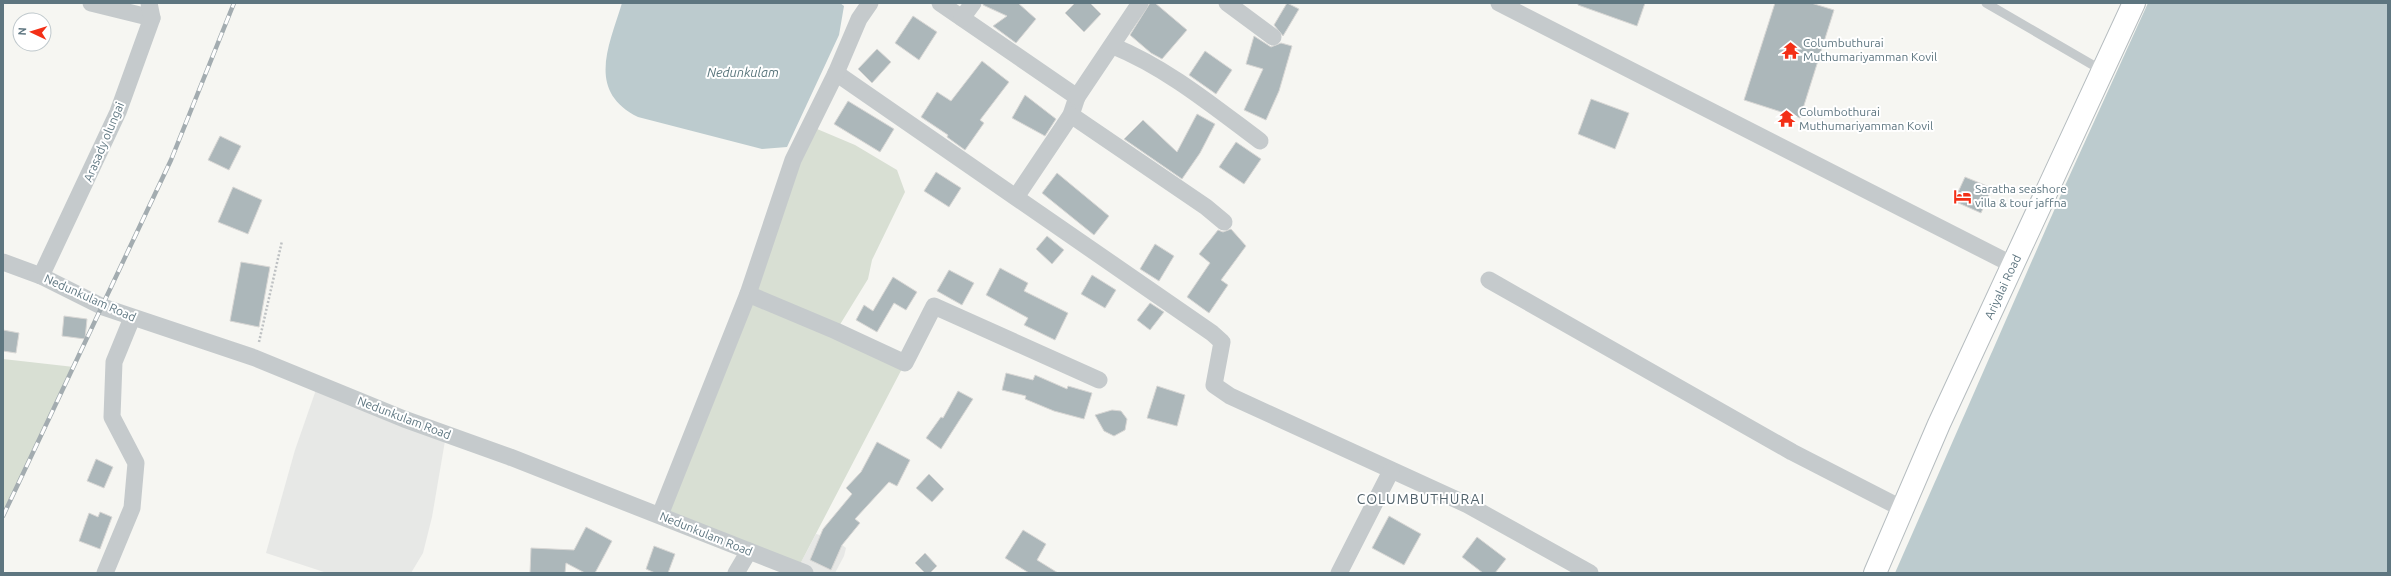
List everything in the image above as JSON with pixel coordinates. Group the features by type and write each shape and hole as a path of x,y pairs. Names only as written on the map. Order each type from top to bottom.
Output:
{"street":[{"path":"91,3 150,11"},
{"path":"660,515 748,294 792,160 836,73 859,19 870,3"},
{"path":"940,3 1077,97"},
{"path":"962,18 972,3"},
{"path":"1016,197 1071,115 1077,97 1113,46 1140,3"},
{"path":"1226,3 1273,37"},
{"path":"1499,3 2013,265"},
{"name":"Ariyalai Road","path":"1875,573 2013,265 2134,3"},
{"name":"Arasady olungai","path":"42,276 115,119 150,11"},
{"path":"1113,46 1137,55 1182,83 1260,140"},
{"path":"836,73 1222,342 1214,385 1230,396 1468,506 1590,573"},
{"path":"1071,115 1206,207 1224,222"},
{"name":"Nedunkulam Road","path":"3,262 42,276 103,307 132,318 255,358 404,419 510,457 805,573"},
{"path":"1489,280 1792,452 1903,508"},
{"path":"748,294 836,331 905,363 934,306 1099,380"},
{"path":"105,573 132,508 133,500 136,463 112,417 114,362 132,318"},
{"path":"1339,573 1391,471"},
{"path":"736,573 749,551"}],"lane":[{"path":"1986,3 2103,71"}],"path":[{"path":"255,358 282,240"}],"shaded area":[{"path":"810,126 855,145 897,170 905,192 872,260 868,279 836,331 905,363 797,570 660,515"},
{"path":"3,359 74,367 3,516"},
{"path":"318,384 446,435 432,517 423,553 411,573 327,573 266,553 295,450"},
{"path":"816,534 833,538 846,548 844,556 835,573 805,573 797,570"}],"water":[{"name":"Nedunkulam","path":"622,3 840,3 844,6 839,35 787,147 762,149 638,117 622,106 612,94 607,81 606,66 612,35"},
{"path":"2148,3 2388,3 2388,573 1895,573 2063,190"}],"building":[{"path":"983,3 1018,3 1036,19 1016,43 993,26 1007,16 983,5"},
{"path":"1075,3 1090,3 1101,14 1084,32 1065,13"},
{"path":"1150,3 1155,3 1187,30 1162,59 1151,53 1130,35"},
{"path":"1287,3 1299,9 1283,36 1274,25"},
{"path":"1578,3 1645,3 1637,26 1578,5"},
{"path":"1775,3 1811,3 1834,10 1800,118 1744,100"},
{"path":"913,16 937,32 919,60 895,43"},
{"path":"1254,36 1271,47 1281,43 1292,46 1279,91 1266,120 1244,110 1263,69 1246,64"},
{"path":"877,49 891,62 872,83 858,69"},
{"path":"1205,51 1232,70 1216,94 1189,75"},
{"path":"982,61 1009,82 980,120 984,123 965,150 947,137 948,135 921,117 937,92 951,101"},
{"path":"1025,95 1056,119 1045,136 1012,118"},
{"path":"1591,99 1629,113 1615,149 1578,134"},
{"path":"848,101 894,129 880,152 834,124"},
{"path":"1197,114 1215,124 1200,153 1182,179 1124,139 1143,120 1177,152"},
{"path":"220,136 241,146 229,170 208,160"},
{"path":"1236,142 1261,159 1244,184 1219,167"},
{"path":"936,172 961,188 949,207 924,191"},
{"path":"1057,173 1109,216 1094,235 1042,193"},
{"path":"1965,177 1992,188 1981,213 1954,201"},
{"path":"233,187 262,200 248,234 218,222"},
{"path":"1231,229 1246,246 1221,280 1228,285 1209,313 1187,297 1210,263 1199,254 1218,230 1223,232"},
{"path":"1047,236 1064,250 1052,264 1036,249"},
{"path":"1155,244 1174,256 1159,281 1140,269"},
{"path":"241,262 270,267 259,327 230,321"},
{"path":"1000,268 1028,283 1024,291 1068,313 1055,340 1024,325 1028,318 986,295"},
{"path":"949,270 974,283 962,305 937,291"},
{"path":"1092,275 1116,290 1105,308 1081,294"},
{"path":"893,277 917,292 906,310 894,303 877,332 856,320 864,305 873,311"},
{"path":"1150,303 1164,312 1150,330 1137,320"},
{"path":"64,316 87,319 85,339 62,336"},
{"path":"3,330 19,333 16,353 3,351"},
{"path":"1006,373 1033,380 1035,375 1067,389 1068,386 1092,393 1084,419 1054,411 1025,399 1026,396 1002,390"},
{"path":"1157,386 1185,395 1177,426 1147,418"},
{"path":"958,391 973,399 941,449 926,438 941,417 943,418"},
{"path":"1112,410 1121,411 1127,419 1125,430 1114,436 1104,431 1095,415"},
{"path":"877,442 910,460 897,486 889,482 855,519 860,523 842,545 831,570 810,560 823,529 852,494 846,488 861,472"},
{"path":"96,459 113,467 104,488 87,481"},
{"path":"929,474 944,489 932,502 916,488"},
{"path":"100,512 112,517 100,549 79,541 89,513 98,517"},
{"path":"1389,516 1421,534 1404,565 1372,548"},
{"path":"586,527 612,541 595,573 585,573 566,563 565,573 530,573 531,548 574,550"},
{"path":"1023,530 1046,544 1037,560 1058,573 1029,573 1005,558"},
{"path":"1477,537 1506,559 1495,573 1483,573 1462,557"},
{"path":"654,546 675,554 668,573 655,573 646,569"},
{"path":"925,553 937,566 930,573 925,573 915,563"}],"railway":[{"path":"3,516 171,160 234,3"}],"place":[{"name":"Columbuthurai Muthumariyamman Kovil","path":"1790,50"},
{"name":"Columbothurai Muthumariyamman Kovil","path":"1786,119"},
{"name":"Saratha seashore villa & tour jaffna","path":"1962,196"}],"district":[{"name":"COLUMBUTHURAI","path":"1421,499"}]}
